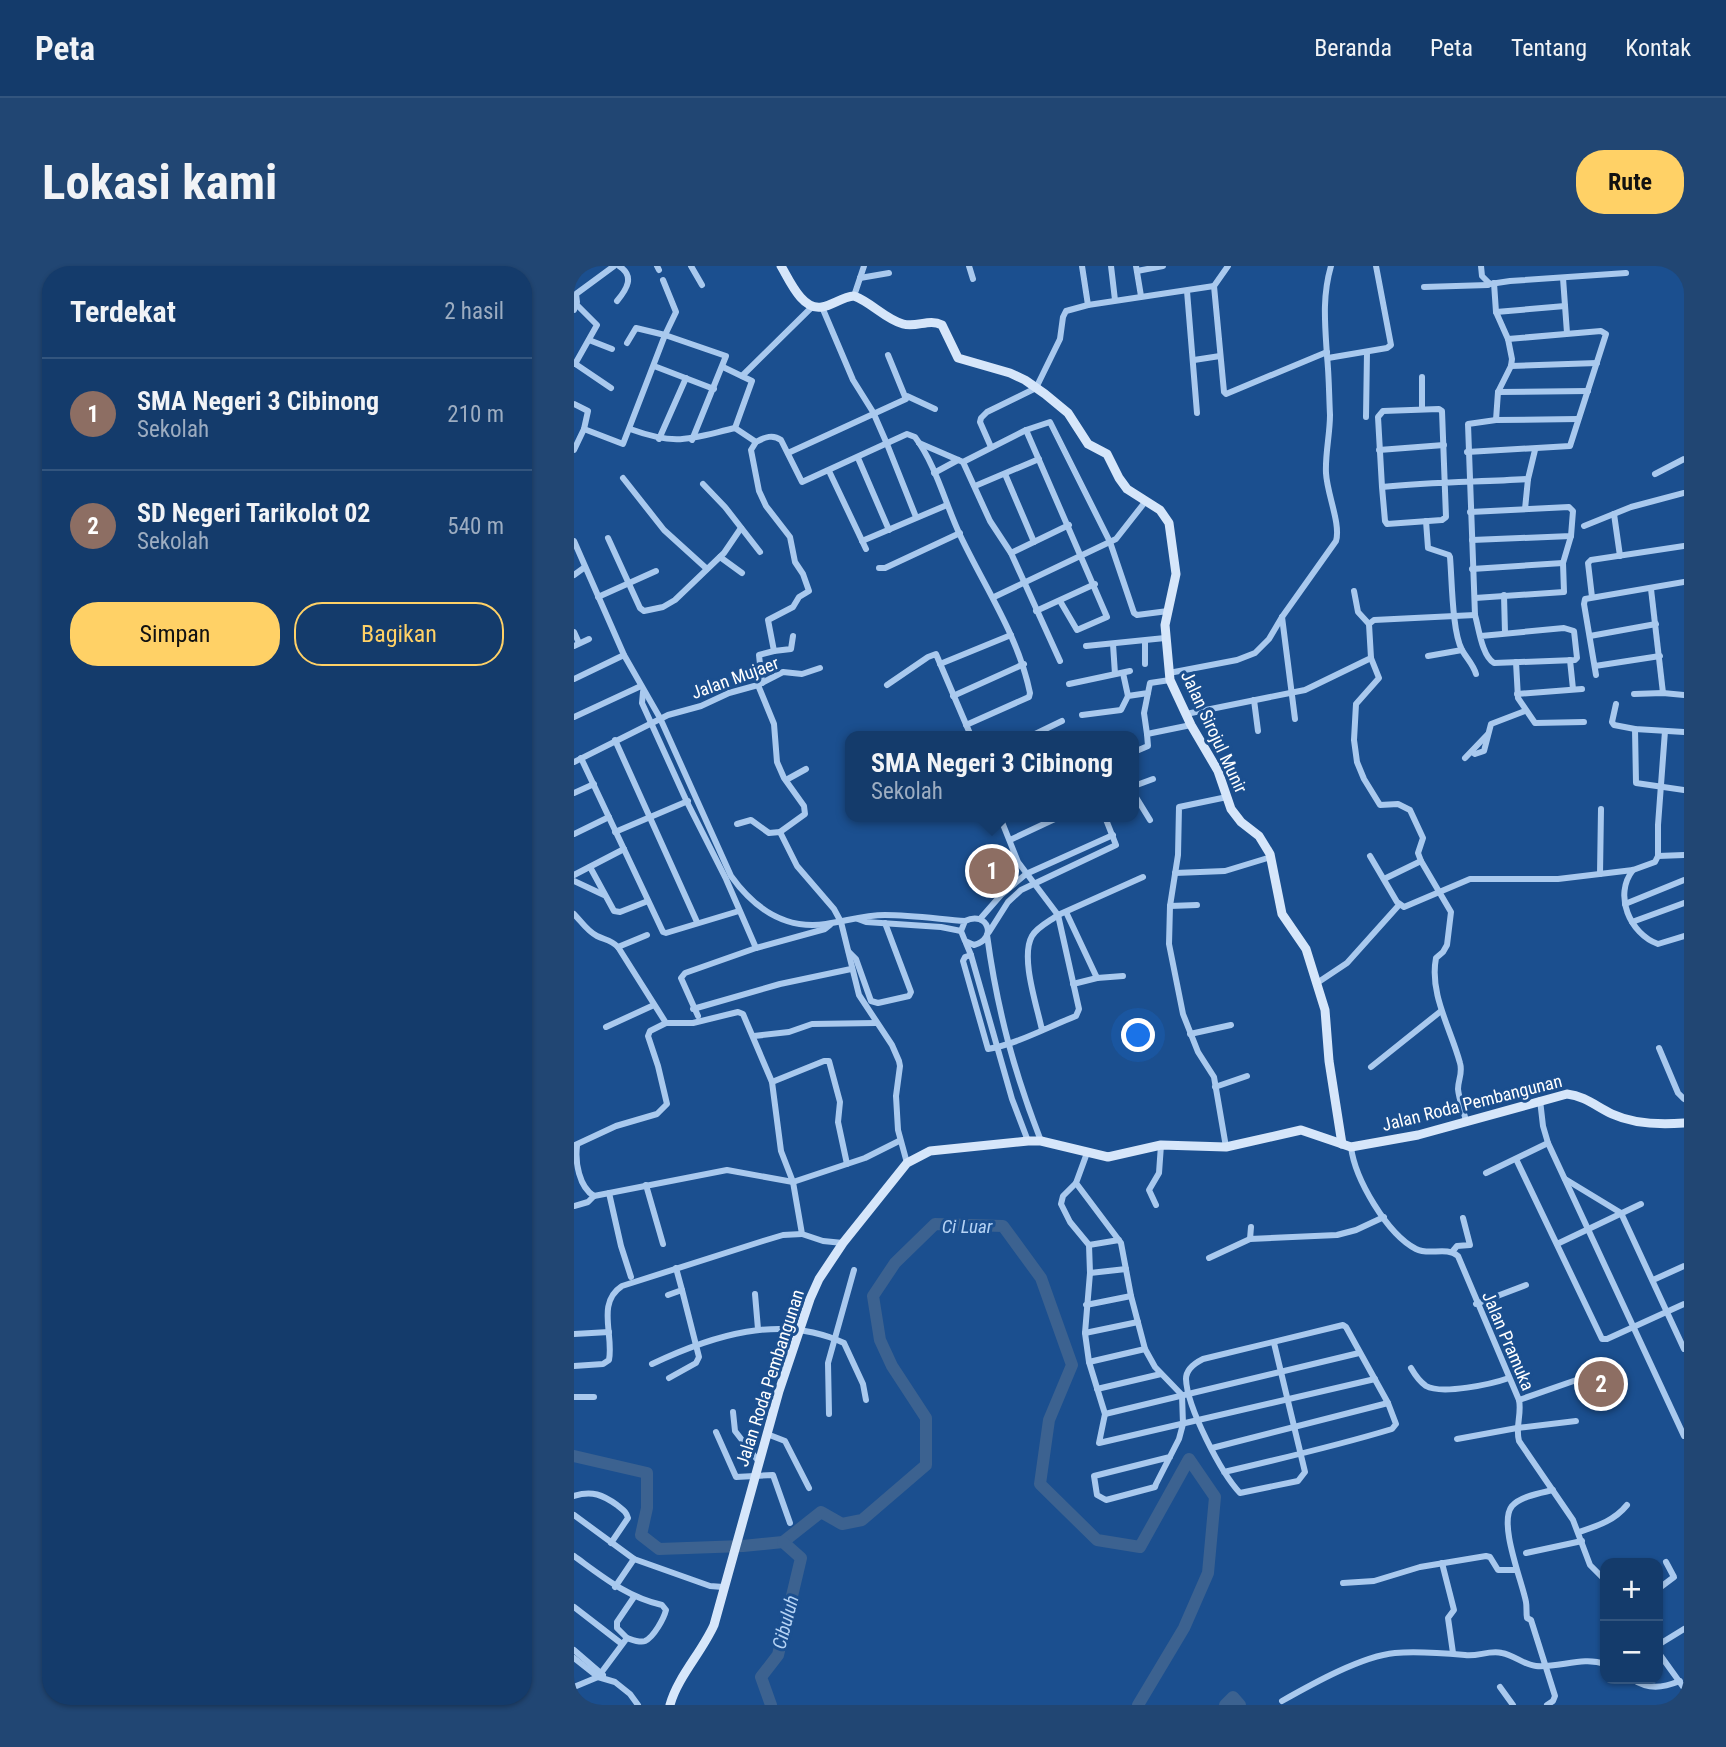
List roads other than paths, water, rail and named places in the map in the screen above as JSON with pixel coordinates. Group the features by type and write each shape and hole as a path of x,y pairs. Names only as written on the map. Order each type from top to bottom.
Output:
{"street":[{"path":"611,388 575,364 597,323 575,308 575,293 614,266"},
{"path":"617,301 626,289 629,279 626,271 619,266"},
{"path":"691,266 702,285"},
{"path":"781,266 797,292 817,307 853,380 873,412 916,517"},
{"path":"742,376 817,307 853,296 864,266"},
{"path":"969,266 973,279"},
{"path":"1082,266 1088,305"},
{"path":"1111,266 1115,300"},
{"path":"1141,296 1137,268 1163,266"},
{"path":"1228,266 1214,286 1224,392 1228,394 1327,355 1367,352 1391,345 1376,266"},
{"path":"1139,750 1149,746 1144,713 1150,683 1250,656 1269,639 1336,541 1338,534 1326,472 1330,418 1323,320 1324,297 1331,266"},
{"path":"1480,266 1482,276 1492,284 1496,312 1508,339 1511,366 1498,393 1496,420"},
{"path":"860,278 890,273"},
{"path":"1424,287 1626,273"},
{"path":"1563,278 1567,333"},
{"path":"584,429 623,444 664,335 676,312 663,280"},
{"path":"991,447 980,422 982,415 1036,388 1060,339 1064,313 1115,300 1214,286"},
{"path":"1187,291 1197,413"},
{"name":"Jalan Sirojul Munir","path":"853,296 901,324 938,322 945,328 958,358 1010,373 1036,388 1068,413 1088,444 1107,454 1121,482 1165,515 1171,533 1176,575 1165,638 1169,676 1191,725 1218,771 1237,817 1259,836 1271,857 1282,914 1306,949 1325,1010 1329,1061 1346,1145"},
{"path":"1496,312 1565,306"},
{"path":"627,343 635,328 723,353 726,358 723,367 692,440"},
{"path":"1468,452 1569,447 1605,332 1508,339"},
{"path":"589,340 612,349"},
{"path":"1366,417 1367,352"},
{"path":"888,355 906,398"},
{"path":"1194,360 1220,356"},
{"path":"1511,366 1597,363"},
{"path":"654,366 714,389"},
{"path":"723,367 752,382 735,428"},
{"path":"1422,377 1422,409"},
{"path":"659,439 686,378"},
{"path":"1498,393 1588,391"},
{"path":"788,453 906,398 935,409"},
{"path":"574,404 587,411 584,429 574,450"},
{"path":"1422,409 1442,411 1446,517 1443,520 1387,524 1382,487 1379,414 1383,411 1422,409"},
{"path":"1464,616 1475,598 1470,512 1462,483 1468,452 1468,424 1496,420 1578,419"},
{"path":"934,473 1026,430 1051,423 1110,542 1135,614 1168,611"},
{"path":"630,429 659,439 692,440 735,428 756,442"},
{"path":"1026,430 1095,584 1107,614 1106,618 1075,630 1060,601"},
{"path":"774,652 768,620 793,607 799,597 809,591 795,562 790,537 765,506 757,485 751,450 756,442 768,437 778,437 802,482 908,434 915,437 919,443 1024,664 1030,696 966,725"},
{"path":"919,443 961,461 990,521 1010,553 1060,662"},
{"path":"1380,450 1444,445"},
{"path":"1525,509 1535,450"},
{"path":"858,458 889,530"},
{"path":"975,486 1040,459"},
{"path":"1655,474 1684,459"},
{"path":"829,471 866,549"},
{"path":"1005,474 1034,542"},
{"path":"623,478 664,530 707,569"},
{"path":"1382,487 1528,479"},
{"path":"703,484 760,552"},
{"path":"1584,526 1630,507 1684,494"},
{"path":"994,597 1110,542 1121,535 1145,502"},
{"path":"862,541 947,505"},
{"path":"1470,512 1571,508 1573,511 1571,536 1563,563 1564,592 1475,598"},
{"path":"1614,514 1620,556"},
{"path":"1426,521 1428,548 1450,557 1464,616 1462,650 1474,665 1476,674"},
{"path":"1010,553 1069,525"},
{"path":"608,538 644,611 663,607 675,600 720,557 741,528"},
{"path":"879,568 960,533"},
{"path":"1472,540 1571,536"},
{"path":"574,541 624,655 660,718 755,948"},
{"path":"1592,597 1589,561 1684,546"},
{"path":"720,557 742,573"},
{"path":"1472,569 1563,563"},
{"path":"574,575 585,567"},
{"path":"598,597 656,571"},
{"path":"1596,676 1585,599 1684,582"},
{"path":"1036,611 1095,584"},
{"path":"1651,589 1663,693"},
{"path":"1354,591 1359,612 1369,624 1371,658 1379,678 1354,709 1357,762 1380,804 1398,804 1410,810 1423,838 1418,853 1421,861 1451,915 1447,945 1435,962 1441,1011 1461,1064 1462,1074 1458,1088 1466,1121"},
{"path":"1504,595 1505,634"},
{"path":"1369,624 1374,620 1464,616"},
{"path":"1464,616 1481,636 1492,662 1575,660 1577,656 1574,631 1570,629 1481,636"},
{"path":"1282,617 1295,719"},
{"path":"1590,636 1656,624"},
{"path":"574,632 577,644 589,639"},
{"path":"940,664 1011,635"},
{"path":"737,824 751,820 769,833 780,832 805,814 804,806 777,762 775,730 760,684 759,655 791,649 793,636"},
{"path":"1086,646 1165,638"},
{"path":"1145,641 1145,664"},
{"path":"1113,643 1115,674"},
{"path":"1428,656 1462,650"},
{"path":"887,685 936,654 969,731"},
{"path":"574,680 624,655"},
{"path":"1595,666 1660,656"},
{"path":"1186,714 1315,687 1371,658"},
{"path":"1570,660 1573,690"},
{"path":"1516,662 1517,694 1522,713 1536,725 1584,722"},
{"path":"953,696 1024,664"},
{"name":"Jalan Mujaer","path":"574,762 616,738 660,718 701,706 788,671 802,674 820,668"},
{"path":"1069,684 1126,672 1128,696 1121,710 1082,715"},
{"path":"574,717 642,689"},
{"path":"642,689 642,703 687,802 728,878 768,914 808,925 886,915 965,921 972,918 980,919 986,925 1007,1043 1041,1141"},
{"path":"1517,694 1581,689"},
{"path":"1128,696 1148,693"},
{"path":"1634,694 1684,695"},
{"path":"1254,700 1258,732"},
{"path":"1616,704 1613,724 1635,729 1684,732"},
{"path":"1465,758 1488,733 1493,722 1522,713"},
{"path":"1041,731 1062,721"},
{"path":"1147,734 1191,725"},
{"path":"1635,729 1635,781 1638,784 1684,790"},
{"path":"1370,856 1399,905 1404,907 1476,878 1535,880 1633,870 1656,862 1665,731"},
{"path":"616,738 697,922"},
{"path":"581,758 664,933 739,911"},
{"path":"786,780 806,769"},
{"path":"1139,784 1153,779"},
{"path":"574,793 594,784"},
{"path":"1226,1147 1214,1077 1183,1014 1169,944 1170,906 1180,839 1180,807 1227,797"},
{"path":"615,832 695,798"},
{"path":"1139,802 1150,820"},
{"path":"1600,874 1601,809"},
{"path":"574,834 609,817"},
{"path":"1002,822 1013,852 1026,874 1062,913 1097,978"},
{"path":"1010,840 1048,822"},
{"path":"965,941 978,944 1008,902 1034,882 1115,846 1117,842 1107,822"},
{"path":"780,832 797,866 834,909 841,922 859,995 892,1045 901,1066 896,1096 899,1141 907,1163"},
{"path":"980,919 1026,874 1113,835"},
{"path":"574,875 624,849"},
{"path":"1658,856 1684,855"},
{"path":"1175,873 1225,871 1271,857"},
{"path":"1384,880 1421,861"},
{"path":"590,867 612,909 617,912 648,901"},
{"path":"1633,870 1625,882 1625,904 1632,922 1655,943 1662,944 1684,936"},
{"path":"1042,1030 1028,964 1030,942 1035,932 1062,913 1143,877"},
{"path":"1625,904 1684,880"},
{"path":"574,881 604,895"},
{"path":"1002,895 1008,902"},
{"path":"1632,922 1684,903"},
{"path":"1170,906 1197,905"},
{"path":"1317,982 1347,963 1399,905"},
{"path":"997,1047 1078,1014 1062,913"},
{"path":"574,914 577,923 597,936 611,940 618,947 666,1023"},
{"path":"858,919 961,931"},
{"path":"940,927 941,919"},
{"path":"965,921 961,931 971,954 1012,1098 1028,1141"},
{"path":"832,923 825,929 755,948 682,976 696,1012 780,984 851,969"},
{"path":"849,952 856,959 871,1001 878,1003 909,996 911,992 885,923"},
{"path":"618,947 647,935"},
{"path":"1073,984 1097,978 1123,976"},
{"path":"606,1027 654,1005"},
{"path":"1371,1067 1441,1011"},
{"path":"594,1196 585,1187 577,1165 575,1145 616,1126 657,1114 667,1104 648,1036 650,1031 666,1023 693,1023 740,1012 754,1036 772,1082 781,1151 793,1182 802,1234"},
{"path":"754,1036 789,1032 812,1024 876,1023"},
{"path":"1191,1034 1231,1024"},
{"path":"1659,1048 1678,1093 1684,1099"},
{"path":"772,1082 824,1061 828,1062 840,1102 838,1122 847,1164"},
{"path":"1215,1087 1247,1076"},
{"name":"Jalan Roda Pembangunan","path":"670,1705 714,1625 767,1434 799,1329 819,1279 843,1243 907,1163 930,1151 1028,1141 1041,1141 1087,1153 1116,1156 1161,1145 1226,1147 1301,1130 1346,1145 1419,1135 1567,1094 1578,1095 1622,1119 1684,1123"},
{"path":"1540,1100 1548,1143 1684,1436"},
{"path":"574,1206 587,1202 594,1196 727,1170 793,1182 865,1158 899,1141"},
{"path":"1486,1173 1548,1143"},
{"path":"1156,1205 1149,1190 1159,1174 1161,1145"},
{"path":"1346,1145 1363,1187 1384,1217 1418,1250 1452,1252 1457,1246 1470,1245 1463,1218"},
{"path":"1087,1153 1076,1183 1063,1196 1061,1204 1070,1222 1089,1245 1090,1273 1085,1333 1089,1362 1105,1414 1099,1443 1375,1379"},
{"path":"1516,1159 1602,1339 1684,1304"},
{"path":"1565,1179 1621,1213 1684,1349"},
{"path":"1076,1183 1119,1240 1131,1296 1151,1362 1161,1374 1186,1394 1224,1472 1242,1494 1298,1481 1305,1472 1274,1343"},
{"path":"646,1185 663,1244"},
{"path":"609,1193 631,1278"},
{"path":"1557,1244 1641,1204"},
{"path":"1209,1258 1250,1239 1337,1235 1356,1230 1384,1217"},
{"path":"1250,1239 1251,1227"},
{"path":"574,1366 607,1363 611,1357 608,1302 617,1290 629,1283 783,1235 802,1234 823,1241 843,1243"},
{"path":"1089,1245 1119,1240"},
{"name":"Jalan Pramuka","path":"1452,1252 1458,1256 1476,1304 1519,1400 1521,1410 1517,1428"},
{"path":"1653,1280 1684,1266"},
{"path":"669,1378 699,1361 676,1268"},
{"path":"1090,1273 1126,1269"},
{"path":"829,1414 827,1369 854,1270"},
{"path":"1476,1304 1526,1285"},
{"path":"668,1296 682,1290"},
{"path":"755,1294 758,1329"},
{"path":"1086,1305 1131,1296"},
{"path":"1085,1333 1138,1322"},
{"path":"1170,1457 1094,1476 1097,1495 1106,1500 1152,1489 1170,1457 1183,1424 1186,1378 1188,1371 1197,1362 1343,1325 1346,1327 1397,1421 1392,1429 1224,1472"},
{"path":"652,1364 730,1335 758,1329 799,1329 834,1338 847,1347 863,1384 866,1400"},
{"path":"574,1334 609,1332"},
{"path":"1089,1362 1145,1349"},
{"path":"1105,1414 1359,1353"},
{"path":"1412,1368 1425,1385 1441,1389 1487,1384 1509,1378"},
{"path":"1097,1389 1161,1374"},
{"path":"1519,1400 1585,1377"},
{"path":"574,1397 594,1397"},
{"path":"1212,1448 1388,1403"},
{"path":"733,1412 735,1431 760,1462"},
{"path":"1457,1439 1576,1421"},
{"path":"1517,1428 1520,1441 1579,1532 1590,1565 1600,1575"},
{"path":"716,1432 735,1475 739,1477 768,1474 774,1477 790,1523"},
{"path":"767,1434 785,1441 809,1489"},
{"path":"1546,1705 1553,1702 1555,1696 1531,1620 1527,1618 1527,1605 1516,1570 1507,1518 1512,1507 1533,1495 1553,1490"},
{"path":"574,1496 588,1493 603,1495 627,1513 628,1518 611,1543"},
{"path":"1579,1532 1616,1516 1627,1505"},
{"path":"574,1515 634,1559 710,1586 723,1587"},
{"path":"1525,1553 1582,1541"},
{"path":"574,1556 615,1587 634,1597 662,1605 666,1612 645,1641 640,1642 627,1638 616,1625 634,1597"},
{"path":"1342,1583 1374,1581 1442,1563 1486,1556 1490,1557 1499,1570 1516,1570"},
{"path":"615,1587 634,1559"},
{"path":"1663,1585 1674,1577 1666,1562"},
{"path":"1442,1563 1454,1610 1448,1618 1453,1653"},
{"path":"574,1607 622,1644"},
{"path":"1663,1643 1684,1629"},
{"path":"574,1687 601,1675 627,1638"},
{"path":"574,1650 601,1675"},
{"path":"1282,1701 1357,1664 1395,1653 1453,1653 1466,1656 1501,1652 1530,1665 1600,1664"},
{"path":"574,1658 615,1682 630,1694 638,1705"},
{"path":"1643,1684 1658,1688 1682,1685 1663,1659"},
{"path":"1500,1687 1513,1705"}],"waterway":[{"name":"Ci Luar","path":"574,1456 647,1473 647,1508 641,1535 659,1549 783,1542 821,1512 842,1524 862,1520 926,1465 926,1418 892,1366 880,1340 873,1296 895,1263 935,1224 1003,1226 1041,1278 1072,1365 1049,1420 1040,1484 1097,1540 1140,1547 1189,1459 1215,1497 1208,1573 1184,1628 1138,1705"},
{"name":"Cibuluh","path":"771,1705 761,1677 778,1655 801,1558 783,1542"},
{"name":"Ci Luar","path":"1225,1705 1233,1697 1240,1705"}],"place":[{"name":"SMA Negeri 3 Cibinong","path":"992,871"},
{"name":"SD Negeri Tarikolot 02","path":"1601,1384"}]}
